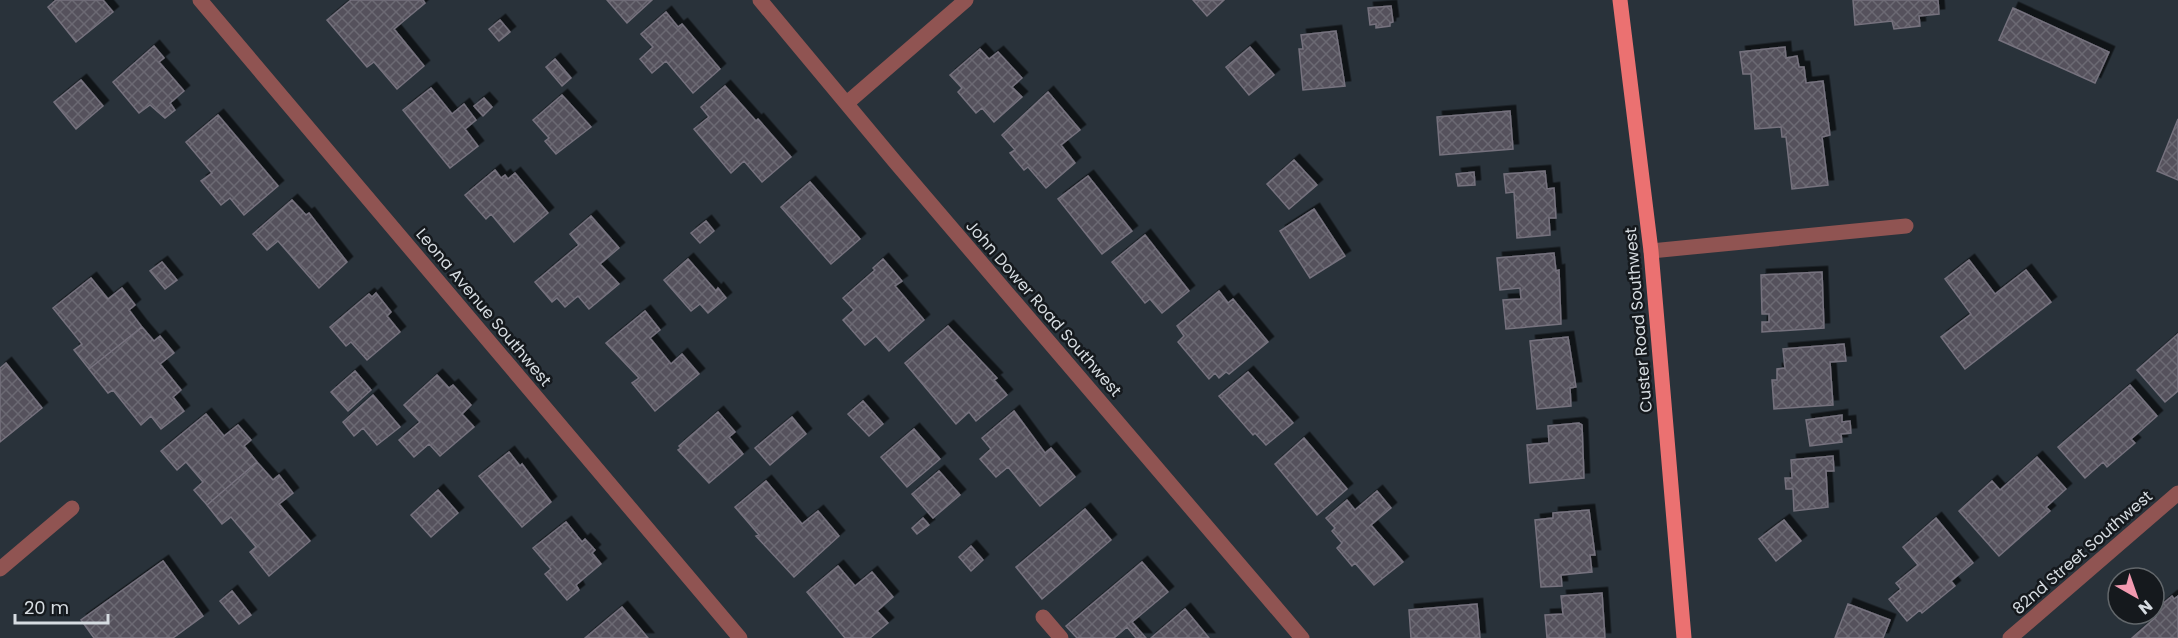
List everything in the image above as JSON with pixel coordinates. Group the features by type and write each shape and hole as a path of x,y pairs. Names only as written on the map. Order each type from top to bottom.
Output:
{"main road":[{"name":"Custer Road Southwest","path":"1620,0 1651,251 1684,638"}],"street":[{"name":"Leona Avenue Southwest","path":"201,0 740,638"},
{"name":"John Dower Road Southwest","path":"760,0 1302,638"},
{"path":"847,103 966,0"},
{"path":"1651,251 1906,226"},
{"name":"82nd Street Southwest","path":"2010,638 2178,493"},
{"path":"0,569 72,508"},
{"path":"1042,617 1061,638"}],"building":[{"path":"56,0 103,0 113,12 76,42 48,7"},
{"path":"351,0 423,0 425,3 394,29 424,66 397,89 374,62 367,67 327,20"},
{"path":"607,0 652,0 627,23"},
{"path":"1193,0 1224,0 1207,16"},
{"path":"1853,0 1938,0 1939,14 1919,16 1920,26 1894,29 1892,21 1855,25"},
{"path":"1391,6 1393,22 1390,26 1376,28 1376,24 1370,25 1368,8"},
{"path":"2013,8 2109,52 2095,83 1999,40"},
{"path":"666,12 678,27 682,24 720,69 693,93 666,61 652,73 640,59 653,47 641,34"},
{"path":"500,20 510,32 499,41 489,29"},
{"path":"1336,31 1345,86 1303,90 1299,49 1303,49 1301,35"},
{"path":"154,46 164,58 159,62 184,91 170,103 175,110 165,118 150,105 139,113 113,82"},
{"path":"1250,47 1274,75 1249,95 1226,67"},
{"path":"1785,47 1786,58 1797,56 1799,67 1804,67 1806,83 1823,81 1830,135 1822,137 1828,185 1792,189 1786,137 1782,137 1781,127 1755,129 1751,74 1743,74 1740,52"},
{"path":"980,49 989,59 998,52 1022,78 1012,87 1022,97 994,122 982,108 976,113 958,92 962,88 950,75"},
{"path":"555,59 571,78 562,86 546,67"},
{"path":"81,80 103,106 76,129 54,102"},
{"path":"725,86 791,157 762,182 744,161 731,173 694,129 709,117 701,107"},
{"path":"431,88 452,114 464,104 476,120 465,129 478,146 450,168 403,110"},
{"path":"1048,92 1080,130 1061,145 1075,163 1046,188 1028,167 1024,170 1010,153 1015,150 1002,135"},
{"path":"562,95 591,127 556,154 545,141 549,138 533,120"},
{"path":"484,98 492,107 483,116 474,106"},
{"path":"1510,111 1513,149 1440,155 1437,117"},
{"path":"218,115 278,186 244,215 230,198 221,205 201,181 212,173 186,142"},
{"path":"2178,119 2178,180 2157,171"},
{"path":"1294,160 1317,185 1289,209 1267,184"},
{"path":"495,170 501,178 505,175 508,179 515,173 548,213 514,242 491,214 486,219 465,195"},
{"path":"1545,171 1547,189 1554,188 1556,218 1549,218 1550,235 1517,238 1514,192 1506,193 1504,174"},
{"path":"1474,172 1475,185 1458,186 1456,174"},
{"path":"1088,176 1132,231 1102,254 1058,199"},
{"path":"810,182 860,239 831,264 781,207"},
{"path":"292,200 306,215 309,213 347,262 319,288 278,241 267,250 253,234"},
{"path":"1314,209 1345,256 1310,278 1280,231"},
{"path":"591,216 619,248 600,264 619,284 589,309 578,296 565,307 557,298 552,302 535,282 579,245 570,234"},
{"path":"706,221 714,231 700,243 691,233"},
{"path":"1145,235 1189,291 1162,313 1150,299 1145,303 1112,262"},
{"path":"1554,253 1556,271 1559,270 1561,324 1506,329 1503,300 1521,299 1520,288 1500,290 1497,258"},
{"path":"688,259 716,291 718,288 726,298 708,313 700,304 691,311 664,280"},
{"path":"883,259 902,281 895,286 924,320 889,351 876,336 865,345 843,320 854,310 843,298 875,270 873,268"},
{"path":"1969,260 1995,294 2026,270 2051,302 1965,369 1941,337 1971,314 1945,279"},
{"path":"162,262 177,280 165,289 150,271"},
{"path":"1822,272 1824,328 1762,332 1762,322 1769,322 1769,314 1762,314 1761,275"},
{"path":"91,278 108,299 122,288 135,305 129,310 142,327 89,369 74,350 82,344 53,308"},
{"path":"1219,291 1228,303 1233,299 1268,342 1229,374 1226,372 1219,378 1215,373 1209,379 1178,342 1184,336 1177,326"},
{"path":"376,293 391,312 387,316 400,332 367,360 351,342 346,346 330,327 369,294 372,297"},
{"path":"645,311 660,330 650,338 671,364 682,354 699,374 655,411 632,383 639,378 606,343"},
{"path":"948,326 997,378 994,380 1007,395 976,421 969,412 956,424 905,363"},
{"path":"142,327 154,341 160,336 174,353 160,364 181,390 173,397 184,411 161,429 151,416 141,425 113,390 108,393 89,369"},
{"path":"2178,334 2178,391 2165,402 2137,370"},
{"path":"1568,337 1576,387 1570,388 1571,406 1537,409 1530,341"},
{"path":"1844,344 1846,361 1830,362 1833,405 1774,409 1772,380 1777,380 1777,369 1785,368 1783,349"},
{"path":"6,363 42,408 0,442 0,368"},
{"path":"355,371 371,390 348,411 331,392"},
{"path":"1248,372 1293,423 1266,445 1255,433 1253,435 1219,396"},
{"path":"437,375 449,388 453,385 471,405 462,414 474,427 440,456 429,444 414,457 399,440 420,422 404,405"},
{"path":"2130,385 2157,416 2131,439 2135,443 2107,467 2103,462 2085,478 2058,447"},
{"path":"373,395 400,427 377,445 363,428 354,436 343,422"},
{"path":"863,401 883,424 869,436 848,414"},
{"path":"1014,411 1045,453 1051,448 1075,477 1040,506 1008,467 996,477 980,459 991,449 982,438"},
{"path":"718,412 735,432 729,437 743,454 709,483 678,450 681,448 679,446"},
{"path":"206,414 224,436 238,425 251,440 244,446 257,462 207,505 194,490 203,482 186,462 177,470 161,451"},
{"path":"1842,415 1842,422 1850,421 1851,433 1841,434 1842,442 1810,446 1806,420"},
{"path":"792,417 806,434 770,465 755,448"},
{"path":"1579,423 1582,425 1584,478 1530,483 1527,445 1549,443 1548,426"},
{"path":"914,429 940,459 907,487 881,457"},
{"path":"1304,438 1347,489 1317,515 1275,464"},
{"path":"509,452 520,466 522,464 551,502 522,527 479,476"},
{"path":"1833,456 1834,471 1826,471 1828,507 1794,511 1793,489 1786,489 1785,478 1792,478 1791,460"},
{"path":"2037,457 2066,489 2046,507 2050,511 1999,556 1959,511 1992,481 2000,490"},
{"path":"257,462 273,480 279,475 293,493 279,504 310,541 269,576 250,552 256,547 231,517 222,524 207,505"},
{"path":"939,471 960,495 933,518 912,494"},
{"path":"766,481 802,524 818,511 839,536 794,577 756,536 759,535 735,507"},
{"path":"438,490 458,513 431,537 411,515"},
{"path":"1377,491 1391,508 1371,525 1403,562 1374,585 1355,563 1352,566 1337,548 1342,543 1332,531 1335,528 1326,518 1347,500 1355,510"},
{"path":"1085,509 1111,540 1042,599 1016,567"},
{"path":"1589,510 1595,555 1590,555 1592,572 1561,575 1562,586 1541,587 1535,520 1553,518 1553,513"},
{"path":"923,518 929,525 917,534 912,528"},
{"path":"1936,518 1973,563 1951,581 1955,586 1922,613 1920,610 1907,621 1889,599 1901,589 1896,583 1918,565 1903,547"},
{"path":"1784,520 1801,541 1776,561 1759,539"},
{"path":"566,522 582,542 585,539 595,550 592,553 601,564 576,585 579,590 567,600 545,574 551,569 533,548"},
{"path":"971,546 983,560 971,571 959,557"},
{"path":"163,561 203,616 173,638 94,638 81,620"},
{"path":"1142,562 1168,592 1132,622 1146,638 1136,638 1127,627 1114,638 1077,638 1066,626"},
{"path":"838,566 855,586 872,572 893,597 877,611 888,623 870,638 845,638 807,592"},
{"path":"232,591 251,615 239,624 220,601"},
{"path":"1602,593 1605,638 1547,638 1545,615 1563,614 1561,596"},
{"path":"2172,596 2174,599 2178,596 2178,638 2132,638 2146,626 2166,626 2166,601"},
{"path":"1477,604 1480,638 1411,638 1409,610"},
{"path":"1848,604 1890,620 1883,638 1835,638"},
{"path":"622,607 648,638 585,638"},
{"path":"1185,609 1209,638 1151,638"}]}
